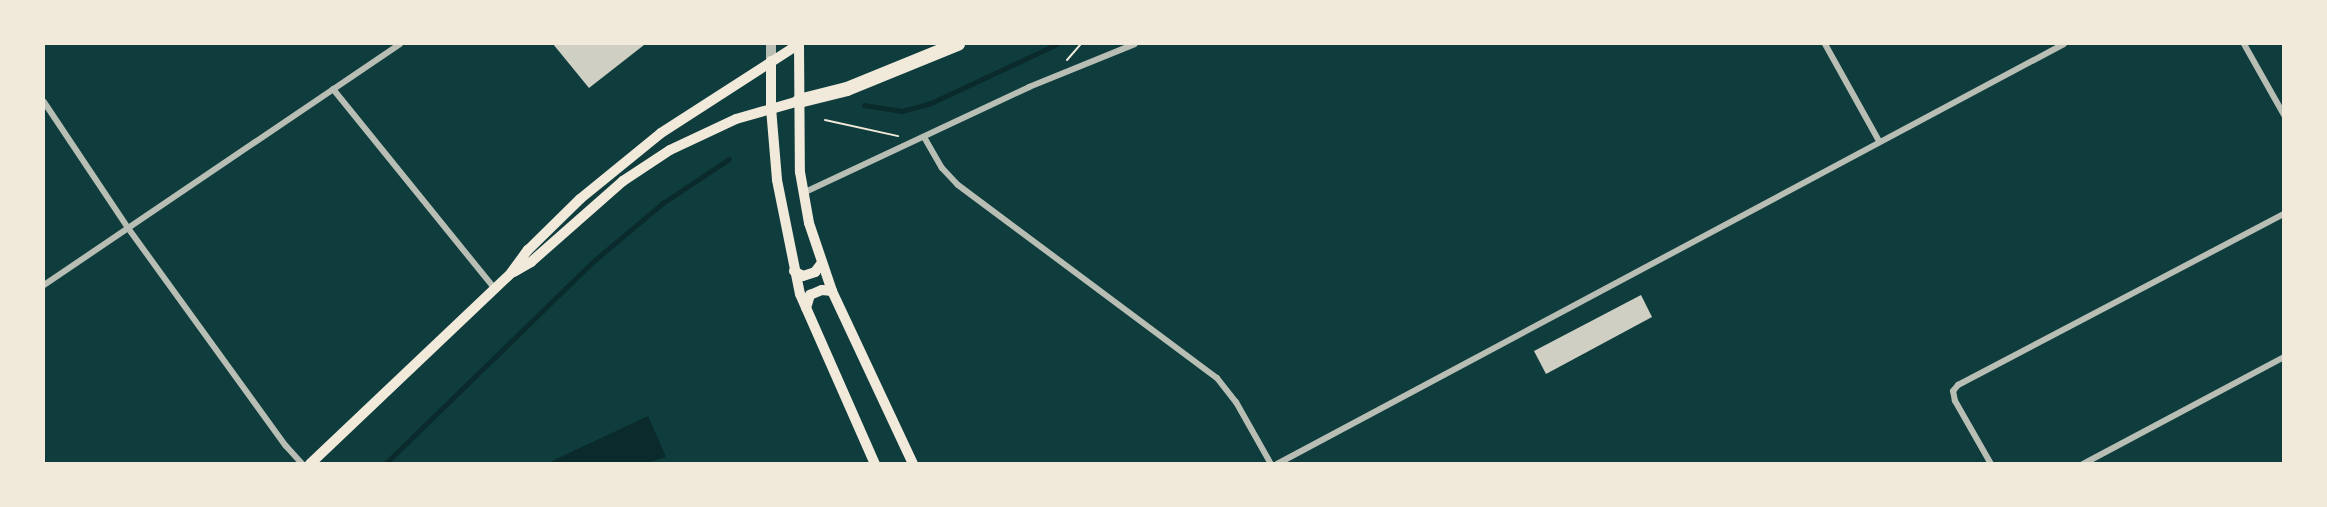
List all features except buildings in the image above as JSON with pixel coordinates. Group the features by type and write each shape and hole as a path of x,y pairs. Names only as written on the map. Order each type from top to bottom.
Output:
{"highway":[{"path":"799,101 847,89 958,44"}],"main road":[{"path":"310,464 511,273 528,250 580,199 630,157 694,110 799,44"},
{"path":"799,44 803,193 821,264 913,464"},
{"path":"771,61 771,108 778,189 794,271 806,308 875,464"},
{"path":"511,273 531,262 623,181 670,150 736,119 799,101"},
{"path":"794,271 803,276 815,272 821,264"},
{"path":"806,308 810,295 822,290 832,291"}],"street":[{"path":"44,285 400,44"},
{"path":"771,44 771,61"},
{"path":"803,193 1029,87 1135,44"},
{"path":"1825,44 1879,141"},
{"path":"1278,464 2064,44"},
{"path":"2244,44 2283,114"},
{"path":"333,89 495,288"},
{"path":"44,102 128,228 286,446 302,464"},
{"path":"924,137 942,168 958,185 1217,378 1236,402 1271,464"},
{"path":"1991,464 1955,400 1953,391 1958,385 2283,214"},
{"path":"2083,464 2283,357"}],"path":[{"path":"1059,63 1070,58 1081,44"},
{"path":"825,120 897,137 904,134"}],"water":[{"path":"648,416 666,457 647,463 553,463 552,461"}],"waterway":[{"path":"864,105 902,111 929,104 1057,44"},
{"path":"385,464 595,260 663,203 729,159"}]}
